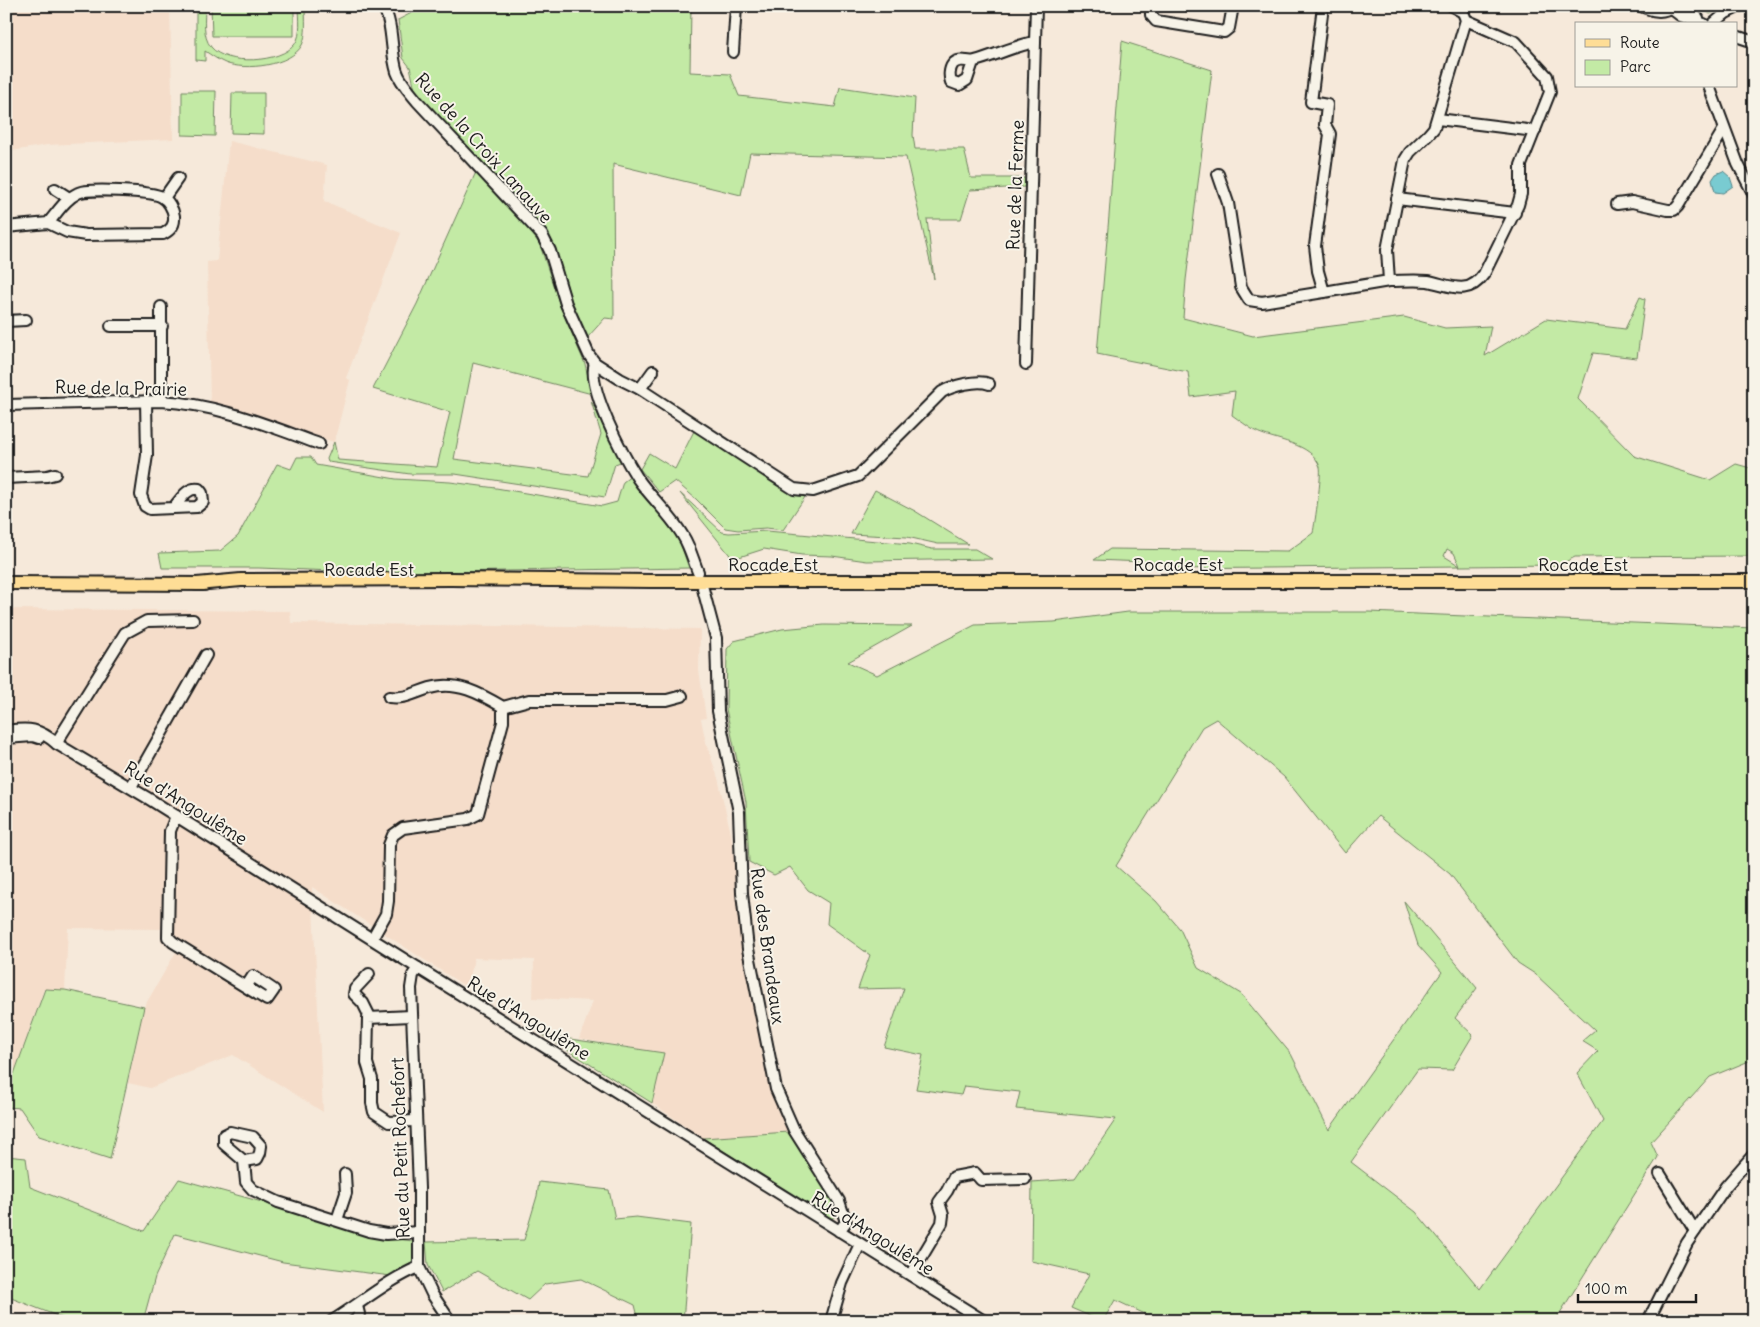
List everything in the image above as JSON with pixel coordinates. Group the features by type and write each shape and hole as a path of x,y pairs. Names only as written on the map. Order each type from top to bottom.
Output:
{"main road":[{"name":"Rocade Est","path":"6,583 443,587 602,581 1754,581"}],"street":[{"name":"Rue de la Croix Lanauve","path":"383,6 389,23 397,71 402,81 417,101 542,235 550,251 566,304 589,355 595,363"},
{"path":"732,52 736,6"},
{"name":"Rue de la Ferme","path":"1026,364 1036,6"},
{"path":"1151,6 1151,15 1156,21 1224,32 1229,28 1233,6"},
{"path":"1323,6 1312,102 1327,105 1325,126 1330,134 1315,246 1318,271 1324,292"},
{"path":"1218,174 1228,204 1241,287 1249,300 1262,302 1389,281 1427,281 1454,288 1472,286 1484,274 1515,213 1521,194 1521,165 1550,92 1547,76 1516,42 1452,6"},
{"path":"1641,6 1656,11 1671,7 1681,16 1704,22"},
{"path":"1682,6 1704,22"},
{"path":"1715,22 1726,12 1740,6"},
{"path":"1389,281 1387,250 1405,160 1410,152 1428,135 1438,119 1464,13"},
{"path":"1738,37 1754,42"},
{"path":"973,62 1016,45 1035,42"},
{"path":"1710,88 1724,129 1754,195"},
{"path":"1438,119 1535,131"},
{"path":"1618,204 1632,202 1674,210 1724,129"},
{"path":"164,198 178,178"},
{"path":"55,189 69,198"},
{"path":"6,227 48,223 67,232 86,235 163,234 170,230 174,215 172,208 164,198 156,194 80,191 69,198 48,223"},
{"path":"1397,199 1515,213"},
{"path":"161,307 161,401"},
{"path":"6,321 26,320"},
{"path":"111,326 162,326"},
{"path":"698,572 685,538 675,522 638,480 625,456 597,394 595,363 620,379 640,388 794,489 813,491 858,476 942,392 949,388 980,382 989,384"},
{"path":"640,388 653,371"},
{"path":"146,402 147,454 141,495 145,506 150,509 174,507"},
{"name":"Rue de la Prairie","path":"6,405 180,402 230,412 319,444"},
{"path":"6,478 55,474"},
{"name":"Rue des Brandeaux","path":"703,588 716,638 718,710 739,812 740,868 747,939 776,1089 794,1130 839,1201 846,1222 839,1231"},
{"path":"57,744 125,633 147,621 193,620"},
{"path":"131,787 206,655"},
{"path":"389,697 402,698 432,687 444,685 461,687 504,707 529,700 667,700 682,696"},
{"path":"372,939 386,914 389,845 393,835 404,828 468,819 478,814 503,722 504,707"},
{"name":"Rue d'Angoulême","path":"7,732 35,730 46,734 57,744 131,787 984,1321"},
{"path":"176,816 170,831 168,937 173,942 246,987"},
{"name":"Rue du Petit Rochefort","path":"418,968 413,974 411,1016 420,1267 428,1288 450,1321"},
{"path":"369,974 355,989 354,994 363,1003 370,1017"},
{"path":"370,1017 411,1016"},
{"path":"370,1017 366,1023 366,1063 372,1079 374,1112 389,1122 416,1121"},
{"path":"1648,1321 1687,1243 1726,1186 1754,1154"},
{"path":"244,1161 246,1182 253,1190 278,1202 377,1233 419,1232"},
{"path":"910,1275 942,1223 943,1215 939,1202 954,1177 975,1173 981,1180 1025,1179"},
{"path":"337,1220 346,1193 345,1174"},
{"path":"1660,1174 1695,1231"},
{"path":"830,1321 842,1283 860,1244"},
{"path":"332,1321 389,1282 420,1267"},
{"path":"356,1306 359,1314 356,1321"}],"shaded area":[{"path":"6,6 170,6 173,139 47,145 6,152"},
{"path":"229,141 327,165 324,201 401,233 346,378 350,380 334,442 210,404 207,262 217,261"},
{"path":"6,609 290,611 291,623 700,629 699,670 706,718 701,719 706,743 718,778 731,834 761,1052 773,1099 788,1132 703,1138 652,1103 664,1053 579,1039 593,1001 533,998 534,960 474,958 468,988 312,887 323,1112 233,1055 150,1088 128,1083 144,1007 176,952 161,942 161,929 68,928 65,990 44,989 14,1074 6,1068"}],"green space":[{"path":"196,6 205,6 205,28 208,43 218,53 228,57 253,60 278,55 288,50 295,44 299,35 299,6 305,6 304,41 296,52 288,58 267,65 244,67 234,65 222,62 205,51 205,61 196,60"},
{"path":"211,6 294,6 294,36 212,36"},
{"path":"425,6 691,6 690,72 730,74 739,96 835,107 840,87 915,98 913,135 915,149 964,149 971,178 1026,178 1025,187 970,190 961,219 927,219 934,279 906,157 750,153 741,195 613,164 614,319 605,318 587,338 575,312 555,247 545,230 415,90 410,67 403,58 398,20"},
{"path":"1698,6 1728,6 1710,14"},
{"path":"1122,41 1212,70 1183,318 1253,336 1404,317 1445,328 1491,326 1485,356 1546,319 1625,329 1640,297 1645,299 1637,358 1593,353 1578,399 1634,456 1710,480 1736,464 1754,469 1754,556 1575,557 1559,565 1169,569 1170,563 1094,560 1110,549 1288,551 1313,533 1320,479 1320,467 1316,459 1309,452 1292,443 1255,431 1232,415 1235,391 1191,397 1188,372 1097,354","holes":["1447,549 1454,553 1460,566 1444,556"]},
{"path":"182,91 216,91 215,136 182,135"},
{"path":"232,93 264,93 264,134 231,133"},
{"path":"476,172 522,219 540,245 560,306 585,364 592,394 473,363 454,459 588,476 601,434 591,401 623,461 615,464 605,497 455,474 410,474 328,462 327,459 334,442 338,460 437,467 450,412 373,389 417,304"},
{"path":"695,429 789,491 805,497 783,530 766,528 738,530 725,528 675,481 659,492 640,469 649,453 675,469"},
{"path":"297,457 311,457 316,465 396,479 450,482 496,488 602,506 617,502 623,482 631,476 679,540 689,568 384,573 259,568 162,568 159,553 220,551 238,536 277,464 291,469"},
{"path":"875,490 915,511 968,544 938,544 907,537 851,534"},
{"path":"680,493 722,532 767,531 910,544 932,549 975,549 992,559 867,561 832,556 802,555 764,549 733,559"},
{"path":"1128,612 1369,612 1754,628 1754,1059 1710,1077 1651,1142 1658,1157 1555,1321 1160,1321 1115,1300 1103,1321 1101,1321 1071,1308 1089,1274 1031,1261 1032,1182 1075,1179 1116,1119 1016,1109 1020,1092 964,1086 961,1095 916,1089 923,1055 884,1047 904,988 858,989 870,955 827,924 829,903 808,890 790,867 774,875 749,862 746,802 726,709 727,649 734,641 782,629 824,625 912,626 848,662 877,675 975,625 1054,622","holes":["1216,719 1284,777 1345,853 1378,816 1450,874 1518,963 1535,974 1595,1030 1582,1041 1598,1051 1577,1073 1603,1121 1480,1289 1416,1212 1351,1162 1418,1069 1452,1070 1473,1035 1455,1018 1477,988 1404,901 1418,945 1442,972 1329,1130 1291,1054 1241,994 1198,968 1180,929 1156,901 1116,866 1202,727"]},
{"path":"45,989 65,990 144,1007 110,1159 39,1136 20,1108 6,1107 6,1068 14,1074"},
{"path":"543,1035 664,1053 652,1103"},
{"path":"788,1132 835,1203 836,1216 831,1219 703,1138"},
{"path":"6,1156 26,1158 30,1187 144,1231 179,1179 262,1202 342,1228 373,1236 413,1241 413,1262 391,1276 283,1262 175,1234 155,1277 143,1321 70,1321 6,1296"},
{"path":"539,1182 609,1190 615,1219 636,1217 691,1224 683,1321 639,1321 635,1305 581,1279 545,1284 528,1300 477,1271 442,1292 428,1265 426,1242 524,1240 537,1196"}],"water":[{"path":"1723,171 1730,177 1733,186 1723,193 1715,192 1712,180 1716,174"}]}
